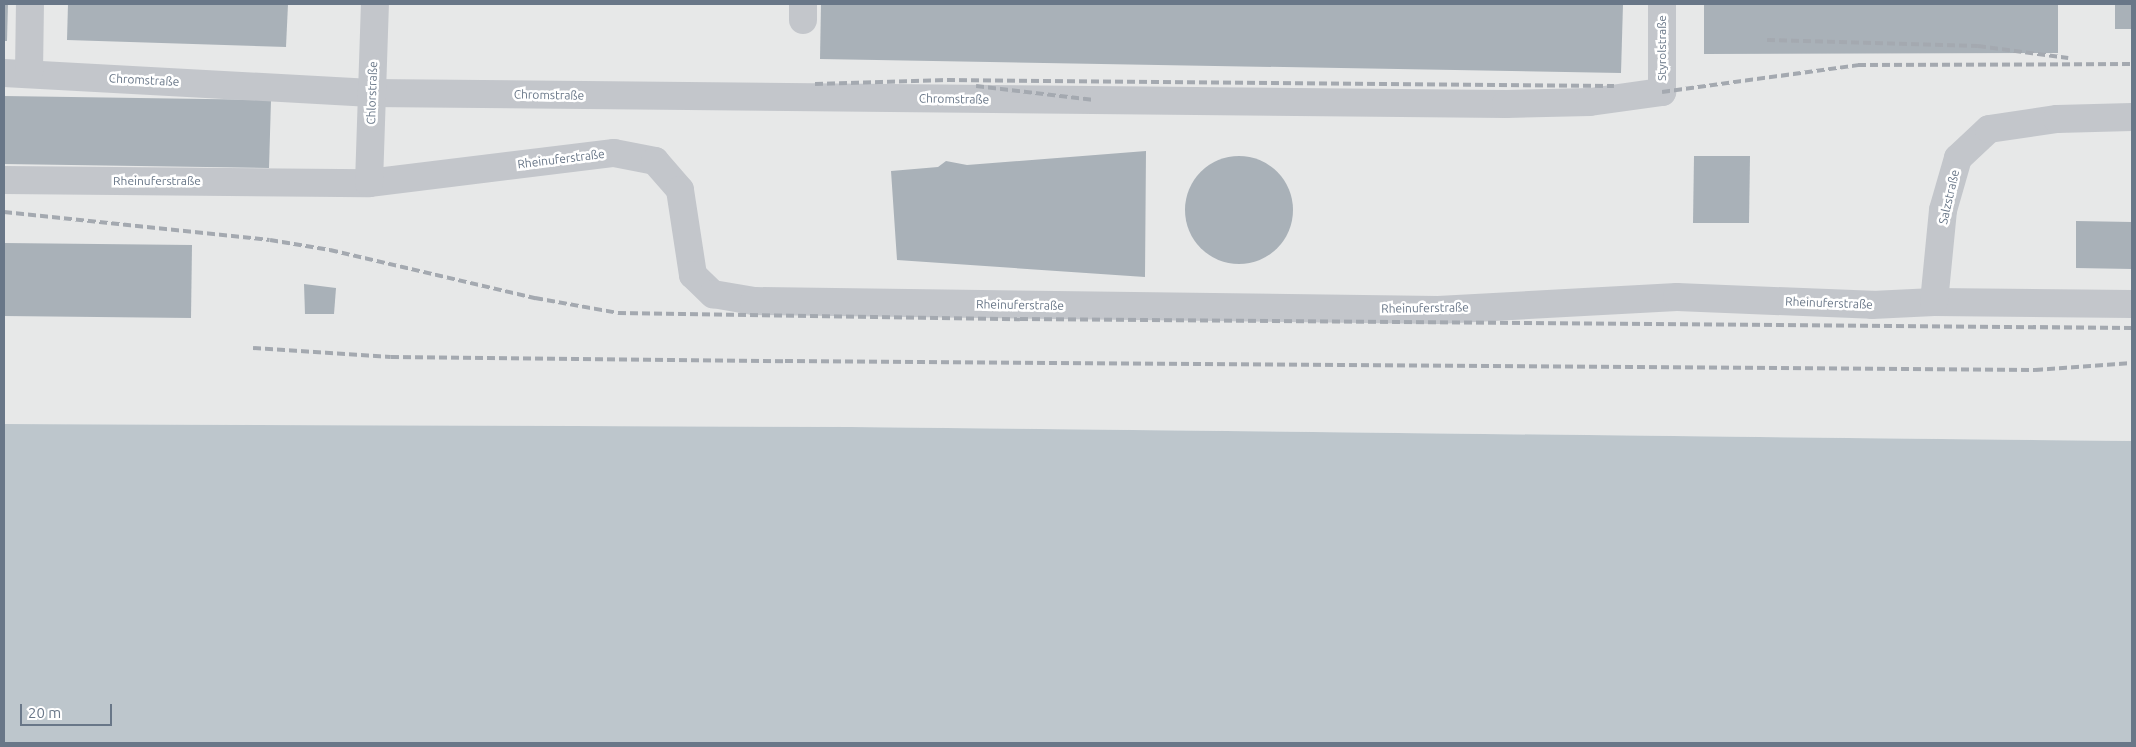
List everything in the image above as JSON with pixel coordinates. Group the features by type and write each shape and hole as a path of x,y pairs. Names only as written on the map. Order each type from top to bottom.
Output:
{"street":[{"path":"16,73 30,4"},
{"name":"Chlorstraße","path":"369,183 375,4"},
{"name":"Styrolstraße","path":"1662,4 1662,92"},
{"name":"Chromstraße","path":"16,73 371,93 1515,104 1590,102 1662,92"},
{"name":"Salzstraße","path":"1934,302 1943,210 1958,158 1989,129 2057,119 2132,117"},
{"name":"Rheinuferstraße","path":"4,180 369,183 614,153 656,161 680,190 694,274 713,294 754,301 1438,310 1677,297 1872,305 1934,302 2132,304"}],"shaded area":[{"path":"4,4 2132,4 2132,441 851,427 4,424"},
{"path":"4,424 851,427 2132,441 2132,743 4,743"}],"building":[{"path":"4,4 8,4 7,41 4,41"},
{"path":"68,4 288,4 286,47 67,40"},
{"path":"821,4 1623,4 1621,73 820,59"},
{"path":"1704,4 2058,4 2058,53 1704,54"},
{"path":"2115,4 2132,4 2132,29 2115,29"},
{"path":"4,96 271,100 269,168 4,164"},
{"path":"1146,151 1145,277 897,260 891,171 938,167 946,161 967,165"},
{"path":"1239,156 1260,160 1277,172 1289,189 1293,210 1289,231 1277,248 1260,260 1239,264 1218,260 1201,248 1189,231 1185,210 1189,189 1201,172 1218,160"},
{"path":"1694,156 1750,156 1749,223 1693,223"},
{"path":"2076,221 2132,222 2132,269 2076,268"},
{"path":"4,243 192,245 191,318 4,316"},
{"path":"304,284 336,288 334,314 305,314"}],"railway":[{"path":"1767,40 1978,46 2068,58"},
{"path":"1662,92 1858,65 2130,64"},
{"path":"815,84 947,80 1614,86"},
{"path":"976,86 1094,100"},
{"path":"4,212 270,240 330,250 535,298 618,313 1020,319 2132,328"},
{"path":"253,348 391,357 785,361 2035,370 2132,363"}]}
